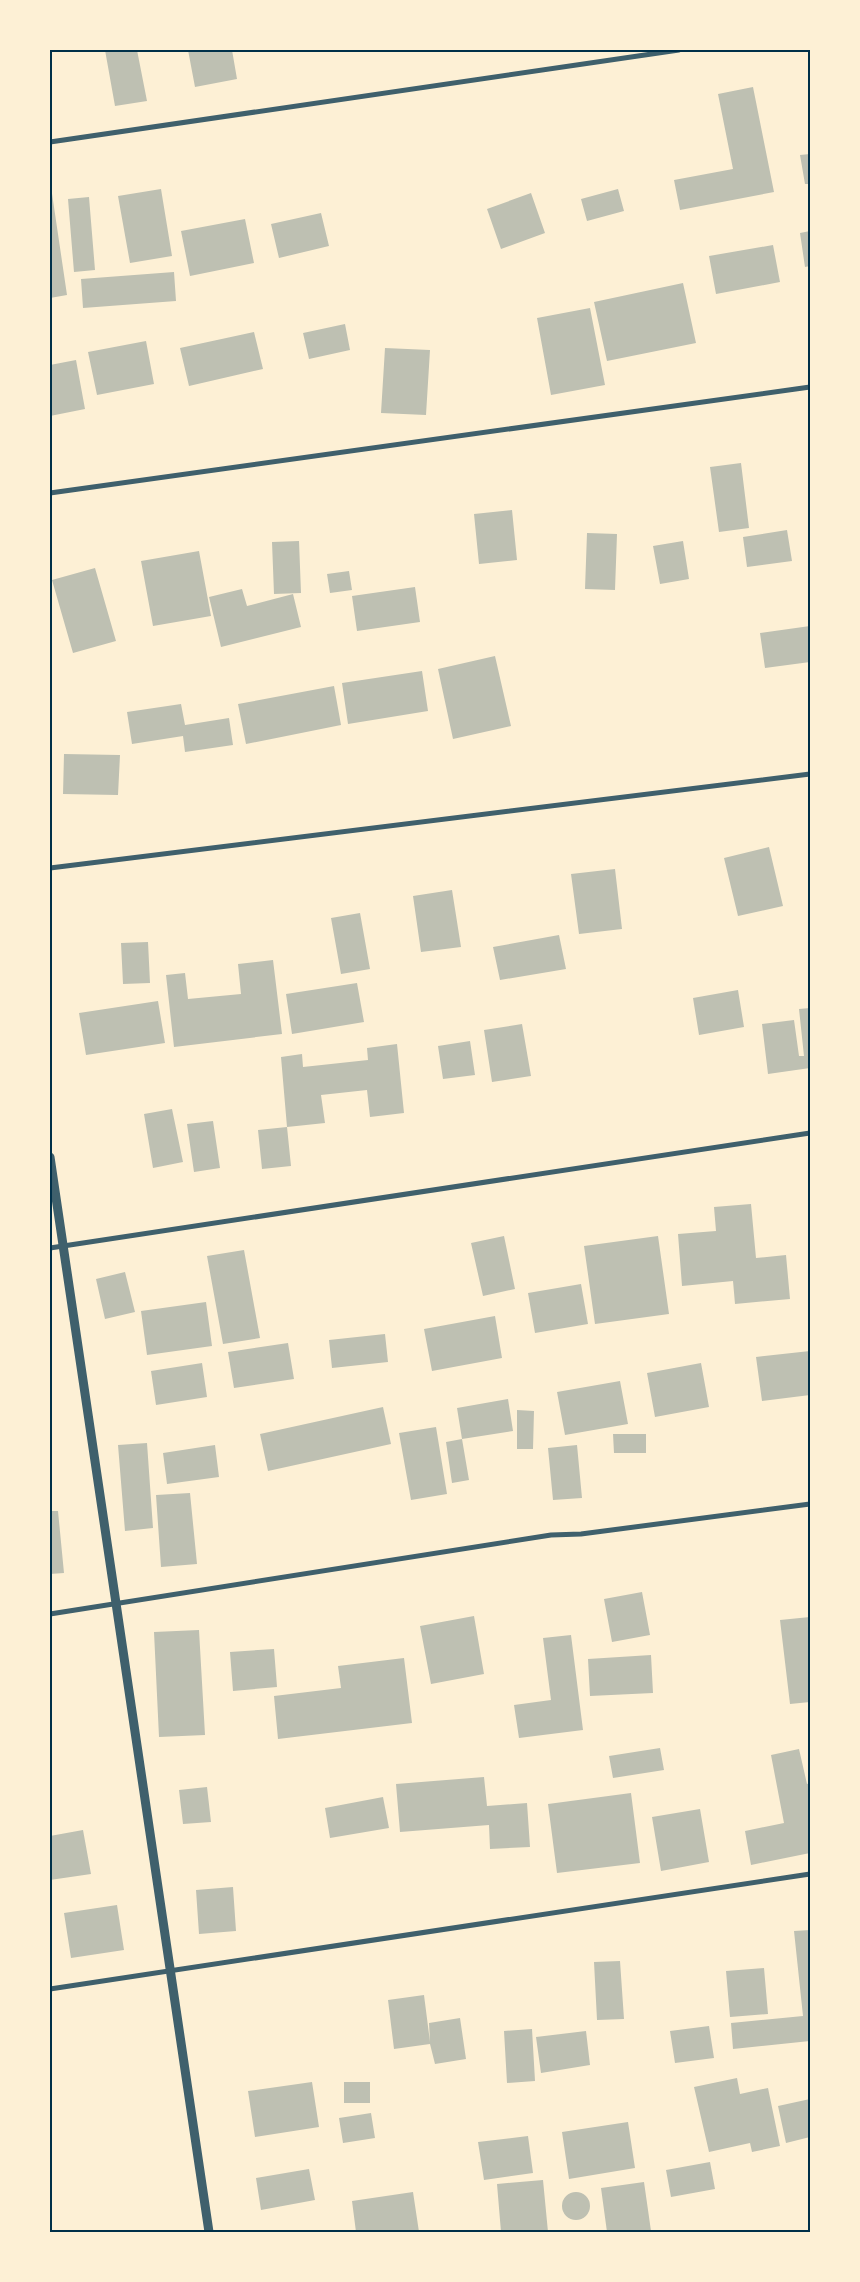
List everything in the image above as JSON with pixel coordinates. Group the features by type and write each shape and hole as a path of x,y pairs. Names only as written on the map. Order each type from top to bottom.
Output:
{"street":[{"path":"50,142 679,50"},
{"path":"50,493 810,387"},
{"path":"50,868 810,774"},
{"path":"50,1248 810,1133"},
{"path":"50,1157 209,2232"},
{"path":"50,1614 552,1535 581,1534 810,1504"},
{"path":"50,1989 810,1874"}],"building":[{"path":"105,50 137,50 147,101 115,106"},
{"path":"188,50 232,50 237,79 195,87"},
{"path":"753,87 774,192 680,210 674,180 733,169 718,94"},
{"path":"810,154 810,184 805,184 800,155"},
{"path":"50,180 67,295 50,298"},
{"path":"161,189 172,256 130,263 118,196"},
{"path":"618,189 624,211 587,221 581,199"},
{"path":"531,193 545,233 501,249 487,209"},
{"path":"89,197 95,270 74,272 68,199"},
{"path":"321,213 329,246 279,258 271,224"},
{"path":"245,219 254,263 190,276 181,231"},
{"path":"810,231 810,266 805,267 800,233"},
{"path":"773,245 780,282 716,294 709,256"},
{"path":"174,272 176,301 83,308 81,279"},
{"path":"683,283 696,343 607,361 594,302"},
{"path":"590,308 605,385 551,395 537,318"},
{"path":"345,324 350,350 309,359 303,333"},
{"path":"254,332 263,369 189,386 180,348"},
{"path":"146,341 154,384 97,395 88,352"},
{"path":"385,348 430,350 426,415 381,413"},
{"path":"76,360 85,409 50,416 50,365"},
{"path":"741,463 749,528 719,532 710,467"},
{"path":"512,510 517,560 479,564 474,514"},
{"path":"787,530 792,561 747,567 743,537"},
{"path":"587,533 617,534 615,590 585,589"},
{"path":"299,541 301,593 274,594 272,542"},
{"path":"683,541 689,579 660,584 653,546"},
{"path":"199,551 211,616 153,626 141,561"},
{"path":"95,568 116,641 73,653 52,580"},
{"path":"349,571 352,590 330,593 327,574"},
{"path":"415,587 420,622 357,631 352,596"},
{"path":"242,589 247,606 293,594 301,627 221,647 209,597"},
{"path":"810,626 810,662 765,668 760,633"},
{"path":"495,656 511,726 453,739 438,669"},
{"path":"422,671 428,711 348,724 342,683"},
{"path":"334,686 341,725 246,744 238,704"},
{"path":"181,704 185,725 229,718 233,745 185,752 183,736 132,744 127,712"},
{"path":"64,754 120,755 118,795 63,794"},
{"path":"769,847 783,906 738,916 724,858"},
{"path":"615,869 622,929 579,934 571,874"},
{"path":"452,890 461,947 421,952 413,896"},
{"path":"360,913 370,969 341,974 331,918"},
{"path":"559,935 566,969 500,980 493,947"},
{"path":"148,942 150,983 123,984 121,943"},
{"path":"273,960 282,1034 174,1047 166,975 185,973 188,999 241,994 238,964"},
{"path":"357,983 364,1022 292,1034 286,994"},
{"path":"738,990 744,1027 699,1035 693,998"},
{"path":"158,1001 165,1043 86,1055 79,1013"},
{"path":"810,1008 810,1068 768,1074 762,1024 794,1020 799,1056 804,1056 799,1009"},
{"path":"522,1024 531,1076 492,1082 484,1030"},
{"path":"470,1041 475,1075 443,1079 438,1046"},
{"path":"397,1044 404,1113 370,1117 367,1090 321,1095 325,1123 287,1127 281,1057 302,1054 303,1067 368,1060 367,1048"},
{"path":"172,1109 183,1162 153,1168 144,1114"},
{"path":"213,1121 220,1168 194,1172 187,1124"},
{"path":"287,1127 291,1166 262,1169 258,1130"},
{"path":"751,1204 756,1258 786,1255 790,1299 735,1304 733,1281 682,1286 678,1234 716,1231 714,1207"},
{"path":"504,1236 515,1289 483,1296 471,1243"},
{"path":"658,1236 669,1314 595,1324 584,1246"},
{"path":"244,1250 260,1338 223,1344 207,1256"},
{"path":"125,1272 135,1312 105,1319 96,1279"},
{"path":"581,1284 588,1324 535,1333 528,1293"},
{"path":"206,1302 212,1346 147,1355 141,1311"},
{"path":"495,1316 502,1358 432,1371 424,1329"},
{"path":"385,1334 388,1362 332,1368 329,1340"},
{"path":"288,1343 294,1379 234,1388 228,1352"},
{"path":"810,1351 810,1395 762,1401 756,1357"},
{"path":"202,1363 207,1397 156,1405 151,1371"},
{"path":"701,1363 709,1407 655,1417 647,1373"},
{"path":"620,1381 628,1424 565,1435 557,1392"},
{"path":"508,1399 513,1431 462,1439 457,1408"},
{"path":"383,1407 391,1444 268,1471 260,1434"},
{"path":"517,1410 534,1411 533,1449 517,1449"},
{"path":"436,1427 447,1494 411,1500 399,1433"},
{"path":"613,1434 646,1434 646,1453 614,1453"},
{"path":"462,1439 469,1480 452,1483 446,1442"},
{"path":"147,1443 153,1528 125,1531 118,1445"},
{"path":"215,1445 219,1477 167,1484 163,1453"},
{"path":"577,1445 582,1498 553,1500 548,1448"},
{"path":"190,1493 197,1564 161,1567 156,1495"},
{"path":"50,1511 58,1511 64,1573 50,1574"},
{"path":"642,1592 650,1635 612,1642 604,1599"},
{"path":"474,1616 484,1674 431,1684 420,1626"},
{"path":"810,1617 810,1702 790,1704 780,1620"},
{"path":"199,1630 205,1735 159,1737 154,1632"},
{"path":"571,1635 583,1730 519,1738 514,1705 551,1700 543,1638"},
{"path":"274,1649 277,1687 233,1691 230,1652"},
{"path":"651,1655 653,1693 590,1696 588,1659"},
{"path":"404,1658 412,1723 278,1739 274,1696 341,1688 338,1666"},
{"path":"660,1748 664,1770 613,1778 609,1756"},
{"path":"799,1749 807,1784 810,1783 810,1853 751,1865 745,1831 784,1823 771,1755"},
{"path":"484,1777 487,1806 527,1803 530,1847 490,1849 489,1825 400,1832 396,1784"},
{"path":"207,1787 211,1822 183,1824 179,1790"},
{"path":"631,1793 640,1863 557,1873 548,1804"},
{"path":"383,1797 389,1828 330,1838 325,1808"},
{"path":"700,1809 709,1862 661,1871 652,1817"},
{"path":"83,1830 91,1874 50,1880 50,1836"},
{"path":"233,1887 236,1931 199,1934 196,1890"},
{"path":"117,1905 124,1950 71,1958 64,1913"},
{"path":"810,1930 810,2041 733,2049 731,2023 803,2016 794,1931"},
{"path":"620,1961 624,2019 597,2020 594,1962"},
{"path":"764,1968 768,2014 730,2017 726,1971"},
{"path":"424,1995 430,2042 429,2023 460,2018 466,2059 435,2064 430,2044 394,2049 388,2000"},
{"path":"709,2026 714,2058 675,2063 670,2031"},
{"path":"532,2029 535,2081 507,2083 504,2031"},
{"path":"586,2031 590,2065 541,2073 536,2037"},
{"path":"737,2078 740,2094 768,2088 780,2146 752,2152 750,2143 709,2152 694,2087"},
{"path":"312,2082 319,2127 255,2137 248,2091"},
{"path":"344,2082 370,2082 370,2103 344,2103"},
{"path":"810,2099 810,2137 786,2143 778,2106"},
{"path":"371,2113 375,2138 343,2143 339,2118"},
{"path":"628,2122 635,2168 569,2179 562,2132"},
{"path":"528,2136 533,2173 484,2180 478,2142"},
{"path":"710,2162 715,2189 671,2197 666,2170"},
{"path":"309,2169 315,2200 261,2210 256,2178"},
{"path":"543,2180 548,2232 501,2232 497,2184"},
{"path":"644,2182 651,2231 607,2232 601,2188"},
{"path":"413,2192 419,2232 356,2232 352,2201"},
{"path":"576,2192 586,2196 590,2206 586,2216 576,2220 566,2216 562,2206 566,2196"}]}
